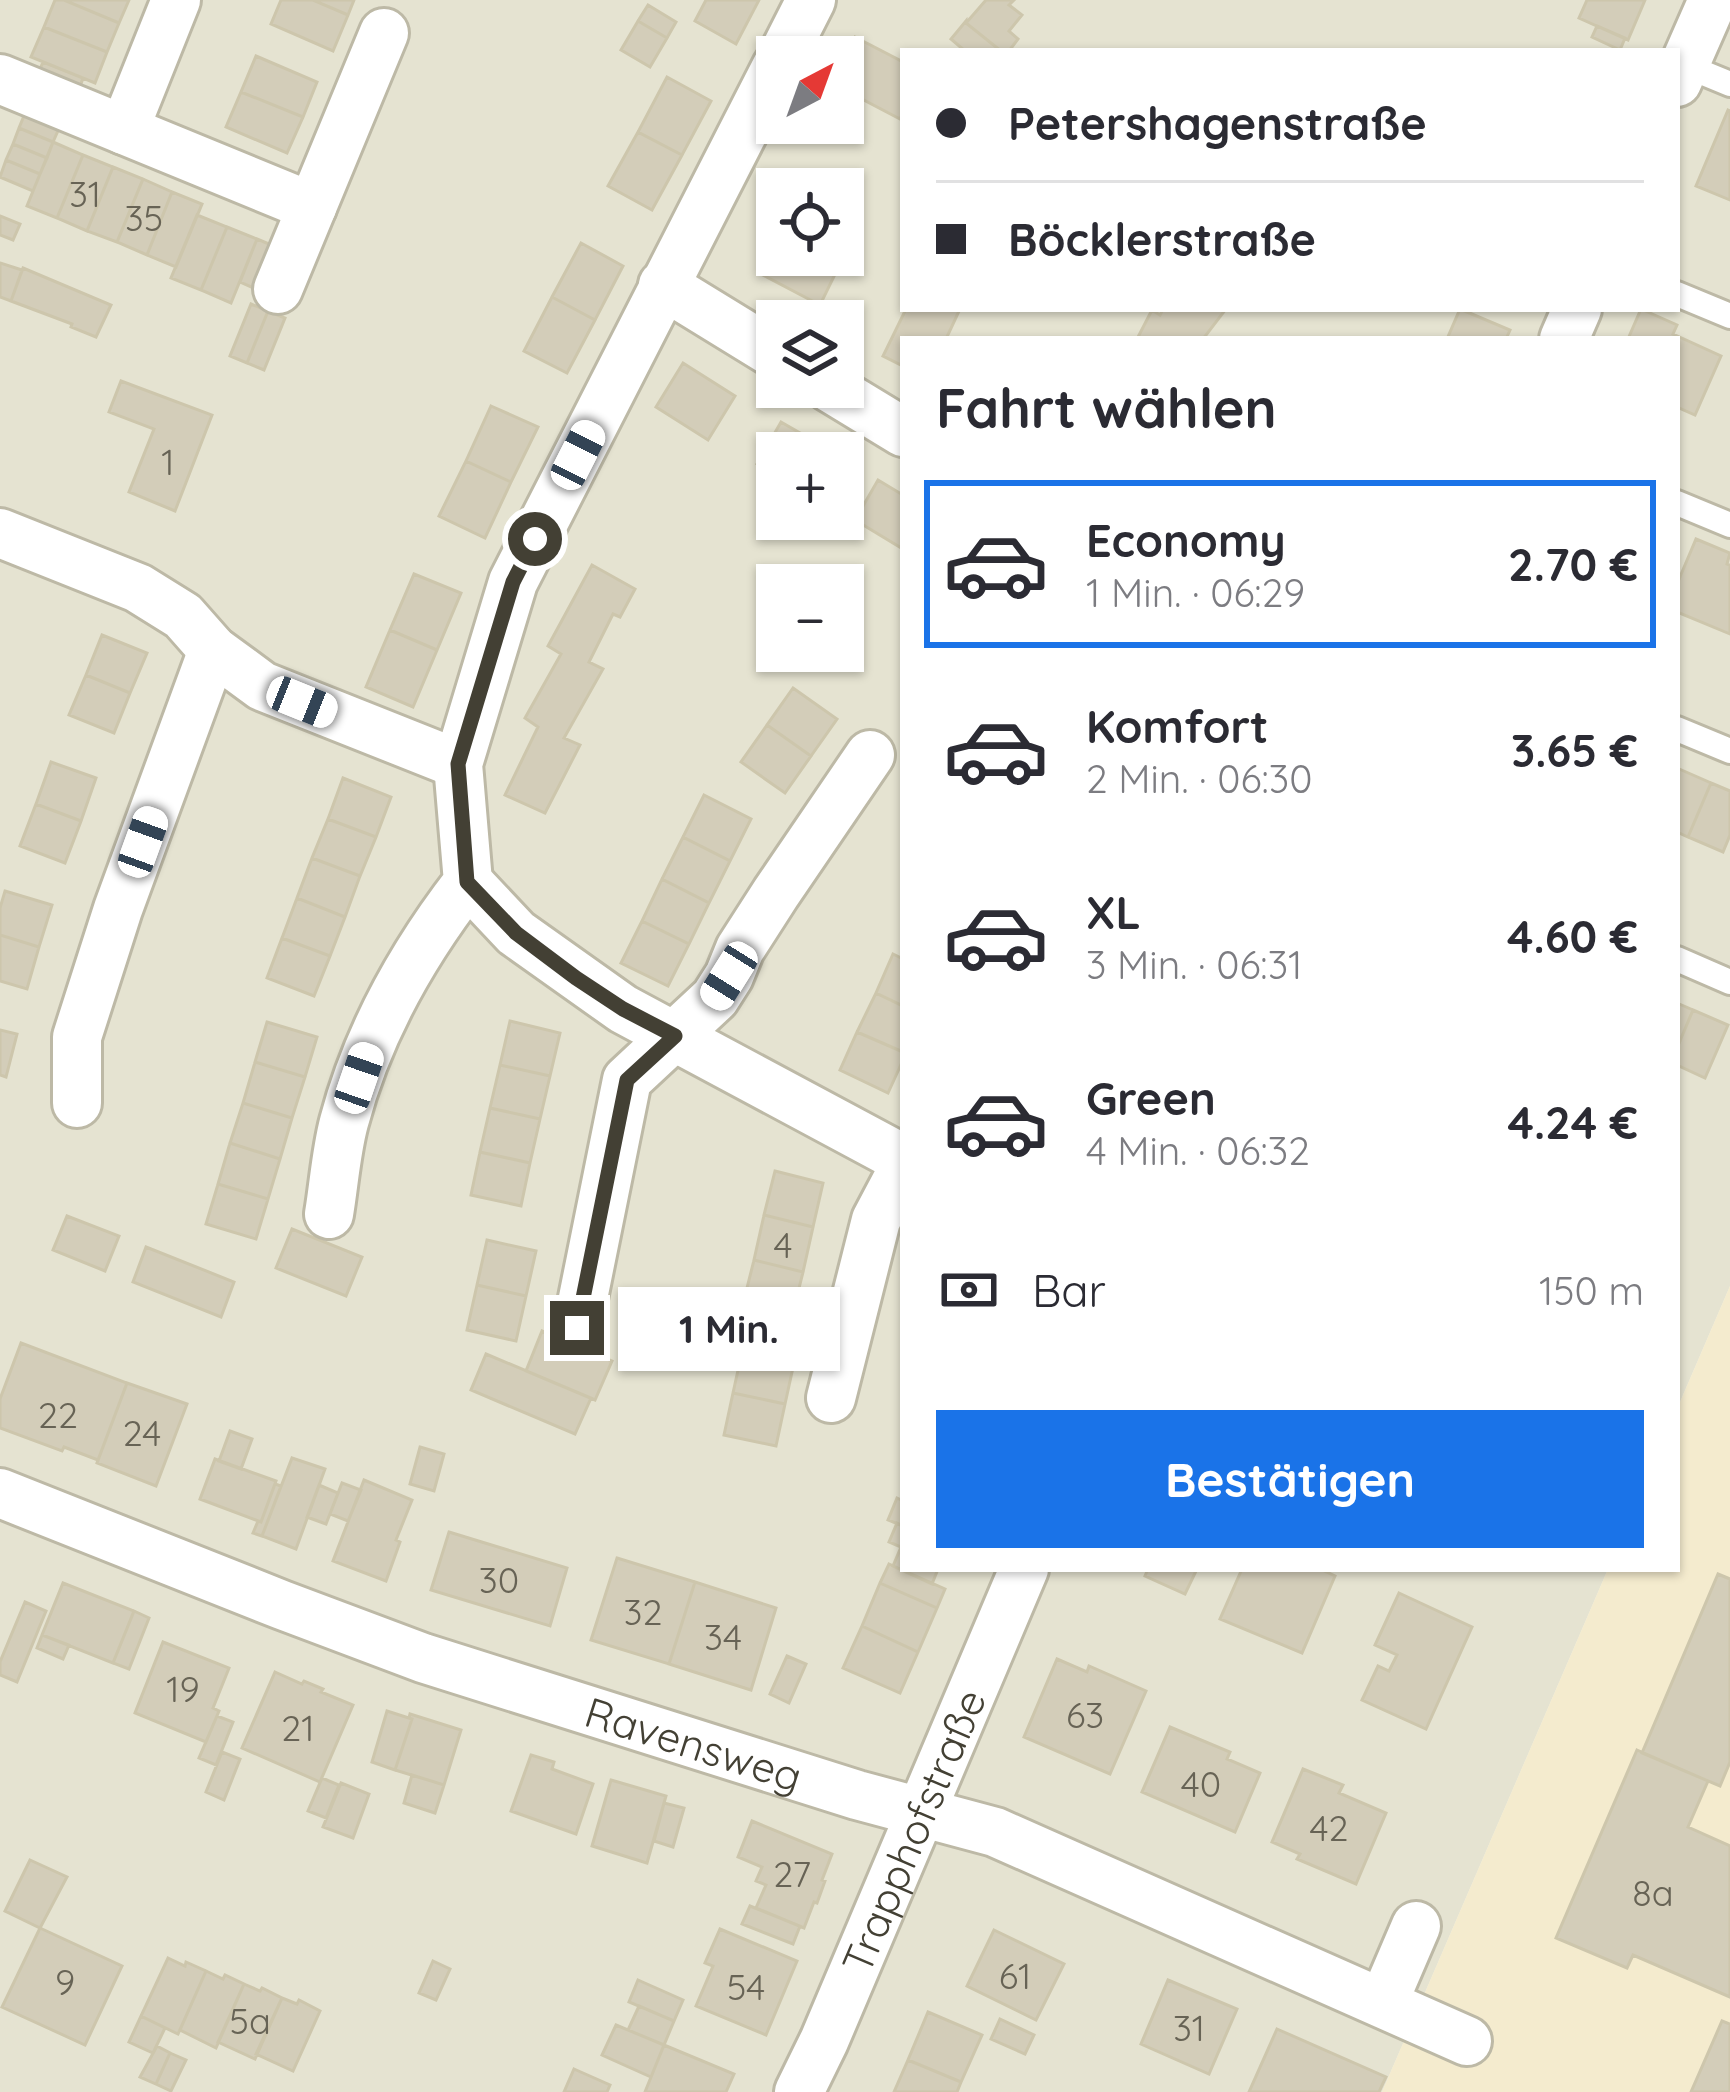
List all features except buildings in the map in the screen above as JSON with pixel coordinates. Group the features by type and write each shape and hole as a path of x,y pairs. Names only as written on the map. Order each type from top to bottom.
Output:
{"street":[{"path":"124,130 176,0"},
{"path":"793,36 811,0"},
{"path":"1681,74 1713,0"},
{"path":"278,289 384,33"},
{"path":"0,79 312,207"},
{"path":"756,106 513,582 458,764 467,882 516,933 623,1009 900,1157"},
{"path":"663,285 756,342"},
{"path":"864,408 900,430"},
{"path":"0,533 138,588 183,616 214,650 262,686 458,764"},
{"path":"77,1102 77,1037 118,910 214,650"},
{"path":"577,1328 627,1080 715,998 740,949 870,755"},
{"path":"328,1214 344,1122 375,1033 433,927 467,882"},
{"path":"831,1398 876,1220 900,1175"},
{"name":"Ravensweg","path":"0,1493 423,1658 856,1795 995,1832 1467,2041"},
{"name":"Trapphofstraße","path":"799,2092 1023,1572"},
{"path":"1383,2003 1416,1926"}],"lane":[{"path":"1681,74 1730,84"},
{"path":"1680,294 1730,316"},
{"path":"1680,504 1730,524"},
{"path":"1680,730 1730,751"},
{"path":"1680,960 1730,982"}],"shaded area":[{"path":"0,0 1730,0 1730,1286 1680,1402 1680,336 900,336 900,1572 1607,1572 1382,2092 0,2092"},
{"path":"1730,1286 1730,2092 1382,2092 1607,1572 1680,1572 1680,1402"}],"route":[{"path":"535,539 513,582 458,764 467,882 516,933 576,978 675,1036 627,1080 577,1328"}]}
